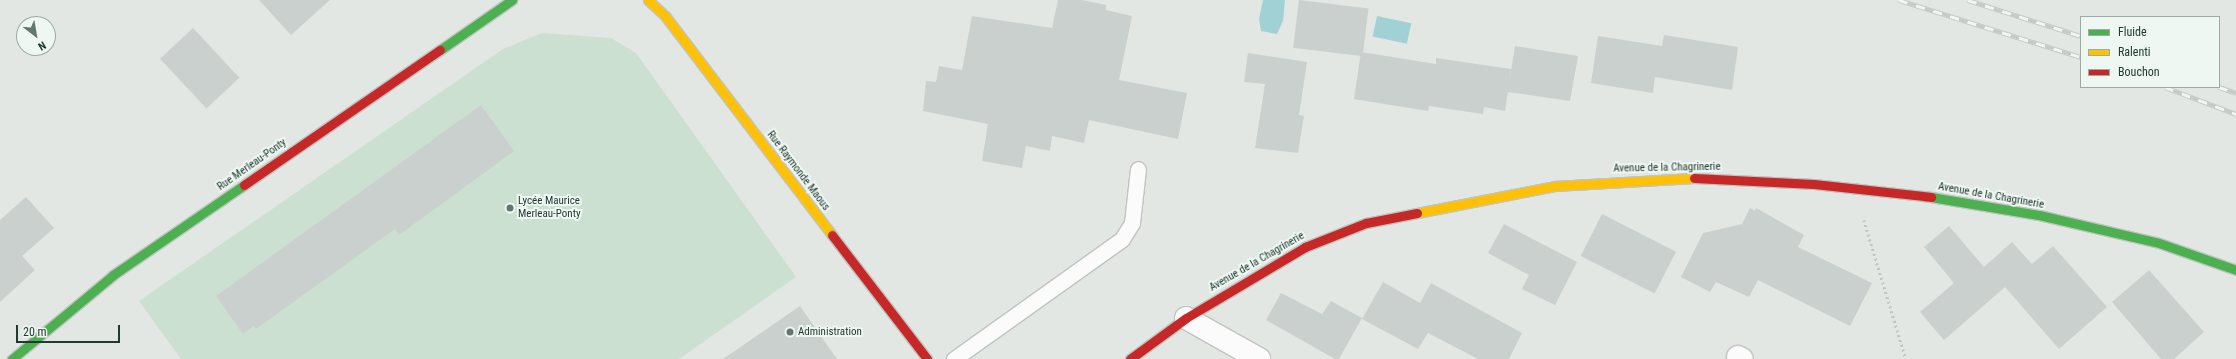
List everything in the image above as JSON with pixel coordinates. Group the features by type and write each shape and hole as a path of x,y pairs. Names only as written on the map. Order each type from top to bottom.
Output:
{"street":[{"name":"Rue Merleau-Ponty","path":"12,359 113,275 512,0"},
{"name":"Rue Raymonde Maous","path":"648,0 666,18 927,359"},
{"name":"Avenue de la Chagrinerie","path":"1130,359 1186,318 1305,247 1366,223 1555,186 1646,179 1708,178 1855,188 1916,195 2039,215 2159,243 2236,270"},
{"path":"1186,318 1259,359"}],"lane":[{"path":"954,359 1122,239 1132,223 1138,169"}],"path":[{"path":"1855,188 1906,359"}],"green space":[{"name":"Lycée Maurice Merleau-Ponty","path":"542,33 611,38 636,53 796,277 679,359 181,359 139,301 503,49"}],"water":[{"path":"1263,0 1285,0 1283,21 1277,34 1261,31 1259,19"},
{"path":"1377,16 1411,23 1407,44 1373,37"}],"building":[{"path":"259,0 330,0 291,35"},
{"path":"1058,0 1082,0 1106,5 1106,10 1132,16 1119,80 1187,93 1178,139 1089,120 1084,143 1052,136 1050,151 1026,146 1022,168 982,161 988,124 923,111 926,81 936,82 939,66 962,70 972,16 1052,28"},
{"path":"1299,0 1368,9 1363,56 1293,48"},
{"path":"193,28 239,78 206,108 160,59"},
{"path":"1664,35 1738,47 1732,90 1655,77 1653,93 1591,83 1598,36 1662,46"},
{"path":"1515,46 1578,56 1570,101 1508,92 1505,111 1484,107 1483,114 1429,106 1428,111 1354,99 1361,52 1436,64 1436,58 1511,69 1509,84"},
{"path":"1248,53 1307,62 1299,115 1304,116 1298,153 1255,148 1265,84 1244,82"},
{"path":"481,105 514,151 399,235 395,229 256,329 254,326 243,334 216,296"},
{"path":"26,197 54,228 22,256 35,270 0,302 0,220"},
{"path":"1750,208 1755,211 1756,208 1804,235 1798,247 1872,283 1850,326 1758,280 1749,297 1716,282 1710,292 1681,277 1703,233 1742,224"},
{"path":"1602,214 1676,252 1655,294 1581,256"},
{"path":"1504,224 1577,262 1555,305 1522,289 1529,275 1488,253"},
{"path":"1949,226 1984,267 2012,242 2032,264 2053,246 2107,307 2059,349 2005,287 1944,340 1920,312 1954,283 1924,247"},
{"path":"2149,270 2204,332 2174,359 2161,359 2112,302"},
{"path":"1383,282 1420,303 1431,283 1522,333 1509,359 1478,359 1428,333 1418,349 1362,319"},
{"path":"1281,293 1322,314 1331,301 1362,318 1339,359 1335,359 1266,320"},
{"name":"Administration","path":"800,306 837,359 723,359"}],"railway":[{"path":"1899,0 2080,57"},
{"path":"1968,0 2080,36"},
{"path":"2220,87 2236,93"},
{"path":"2168,88 2236,114"}],"traffic: fast":[{"path":"440,50 512,0"},
{"path":"12,359 113,275 244,185"},
{"path":"1931,197 2039,215 2159,243 2236,270"}],"traffic: slow":[{"path":"648,0 666,17 832,235"},
{"path":"1417,213 1555,186 1694,178"}],"traffic: jam":[{"path":"244,185 440,50"},
{"path":"1694,178 1814,184 1931,197"},
{"path":"1130,359 1186,318 1305,247 1366,223 1417,213"},
{"path":"832,235 927,359"}],"place":[{"name":"Lycée Maurice Merleau-Ponty","path":"510,208"},
{"name":"Administration","path":"790,332"}]}
